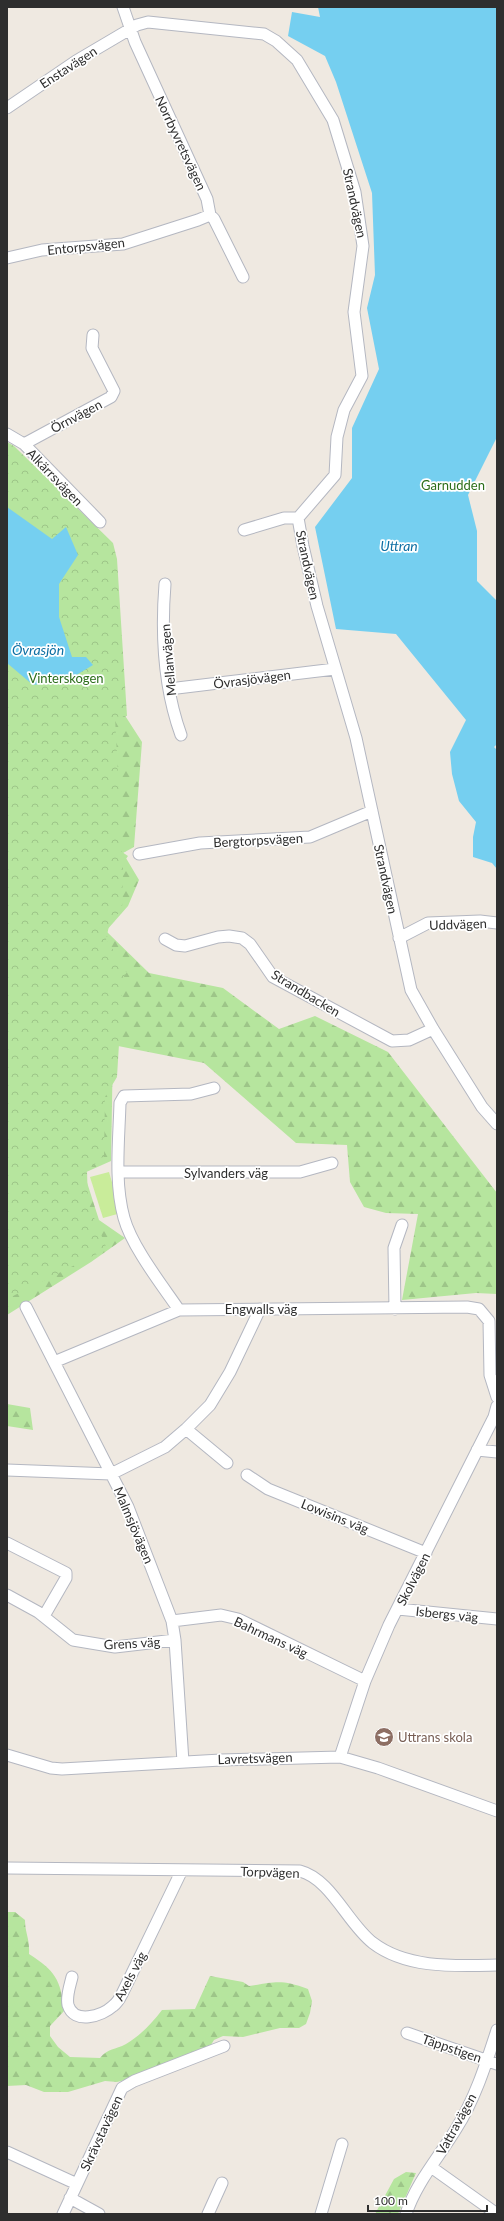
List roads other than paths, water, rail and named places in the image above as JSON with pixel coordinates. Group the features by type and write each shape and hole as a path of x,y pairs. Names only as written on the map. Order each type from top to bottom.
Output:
{"street":[{"name":"Norrbyvretsvägen","path":"123,7 135,42 207,200 210,215 214,219 243,276"},
{"name":"Strandvägen","path":"131,29 148,22 264,34 276,41 297,60 333,120 355,192 364,246 354,312 362,376 344,410 336,436 335,475 298,518 317,606 356,738 411,990 432,1029 482,1107 497,1124"},
{"name":"Enstavägen","path":"7,108 76,61 131,29"},
{"name":"Entorpsvägen","path":"7,258 42,250 123,244 210,215"},
{"name":"Örnvägen","path":"24,444 111,397 114,391 92,348 92,335"},
{"name":"Alkärrsvägen","path":"7,434 24,444 100,522"},
{"path":"244,530 284,518 298,518"},
{"name":"Mellanvägen","path":"165,584 164,639 169,689 172,706 182,735"},
{"name":"Övrasjövägen","path":"169,689 336,669"},
{"name":"Bergtorpsvägen","path":"139,854 200,843 310,837 372,811"},
{"name":"Uddvägen","path":"399,938 428,923 480,921 497,923"},
{"name":"Strandbacken","path":"166,939 176,944 185,946 218,937 229,936 242,938 250,944 272,977 392,1041 410,1040 432,1029"},
{"path":"179,1310 135,1242 124,1220 120,1199 119,1172 120,1103 124,1096 191,1094 214,1088"},
{"name":"Sylvanders väg","path":"119,1172 300,1172 332,1163"},
{"path":"395,1309 394,1248 402,1225"},
{"name":"Malmsjövägen","path":"26,1307 128,1507 172,1621 175,1640 182,1762"},
{"name":"Engwalls väg","path":"54,1362 179,1310 395,1309 445,1307 479,1309 489,1321 490,1375 497,1397"},
{"path":"7,1470 111,1474 165,1447 186,1430 213,1400 230,1372 260,1309"},
{"name":"Skolvägen","path":"340,1757 365,1681 398,1609 494,1417 497,1406"},
{"path":"186,1430 227,1463"},
{"path":"477,1450 497,1452"},
{"name":"Lowisins väg","path":"246,1476 268,1489 426,1554"},
{"path":"7,1543 66,1573 66,1578 44,1616"},
{"name":"Grens väg","path":"7,1595 44,1616 73,1640 100,1646 115,1647 175,1640"},
{"name":"Isbergs väg","path":"398,1609 497,1619"},
{"name":"Bahrmans väg","path":"172,1621 221,1615 238,1619 365,1681"},
{"name":"Lavretsvägen","path":"7,1755 51,1768 62,1769 305,1756 340,1757 378,1768 497,1811"},
{"name":"Torpvägen","path":"7,1868 278,1871 307,1873 318,1880 372,1942 388,1952 442,1966 497,1965"},
{"name":"Axels väg","path":"72,1977 68,1995 68,2004 70,2010 77,2016 94,2017 114,2006 122,1994 182,1870"},
{"name":"Vattravägen","path":"406,2214 415,2194 466,2111 492,2062 497,2030"},
{"name":"Täppstigen","path":"408,2033 492,2062"},
{"name":"Skrävstavägen","path":"63,2214 122,2088 134,2081 224,2046"},
{"path":"321,2214 342,2144"},
{"path":"7,2152 77,2184"},
{"path":"431,2167 497,2214"},
{"path":"208,2214 222,2183"},
{"path":"70,2198 99,2214"}],"water":[{"name":"Uttran","path":"318,7 497,7 497,437 468,495 477,531 477,581 497,601 497,744 494,747 497,750 497,869 492,863 473,857 473,837 476,822 459,801 452,774 450,752 466,720 396,634 336,629 315,527 352,478 352,428 379,369 367,308 375,275 372,193 336,82 325,56 288,36 292,12 320,17"},
{"name":"Övrasjön","path":"7,507 52,539 66,527 78,555 59,584 59,617 72,657 86,657 93,665 68,680 33,685 7,663"}],"place":[{"name":"Uttrans skola","path":"384,1737"}],"park label":[{"name":"Garnudden","path":"453,485"},
{"name":"Vinterskogen","path":"66,678"}]}
